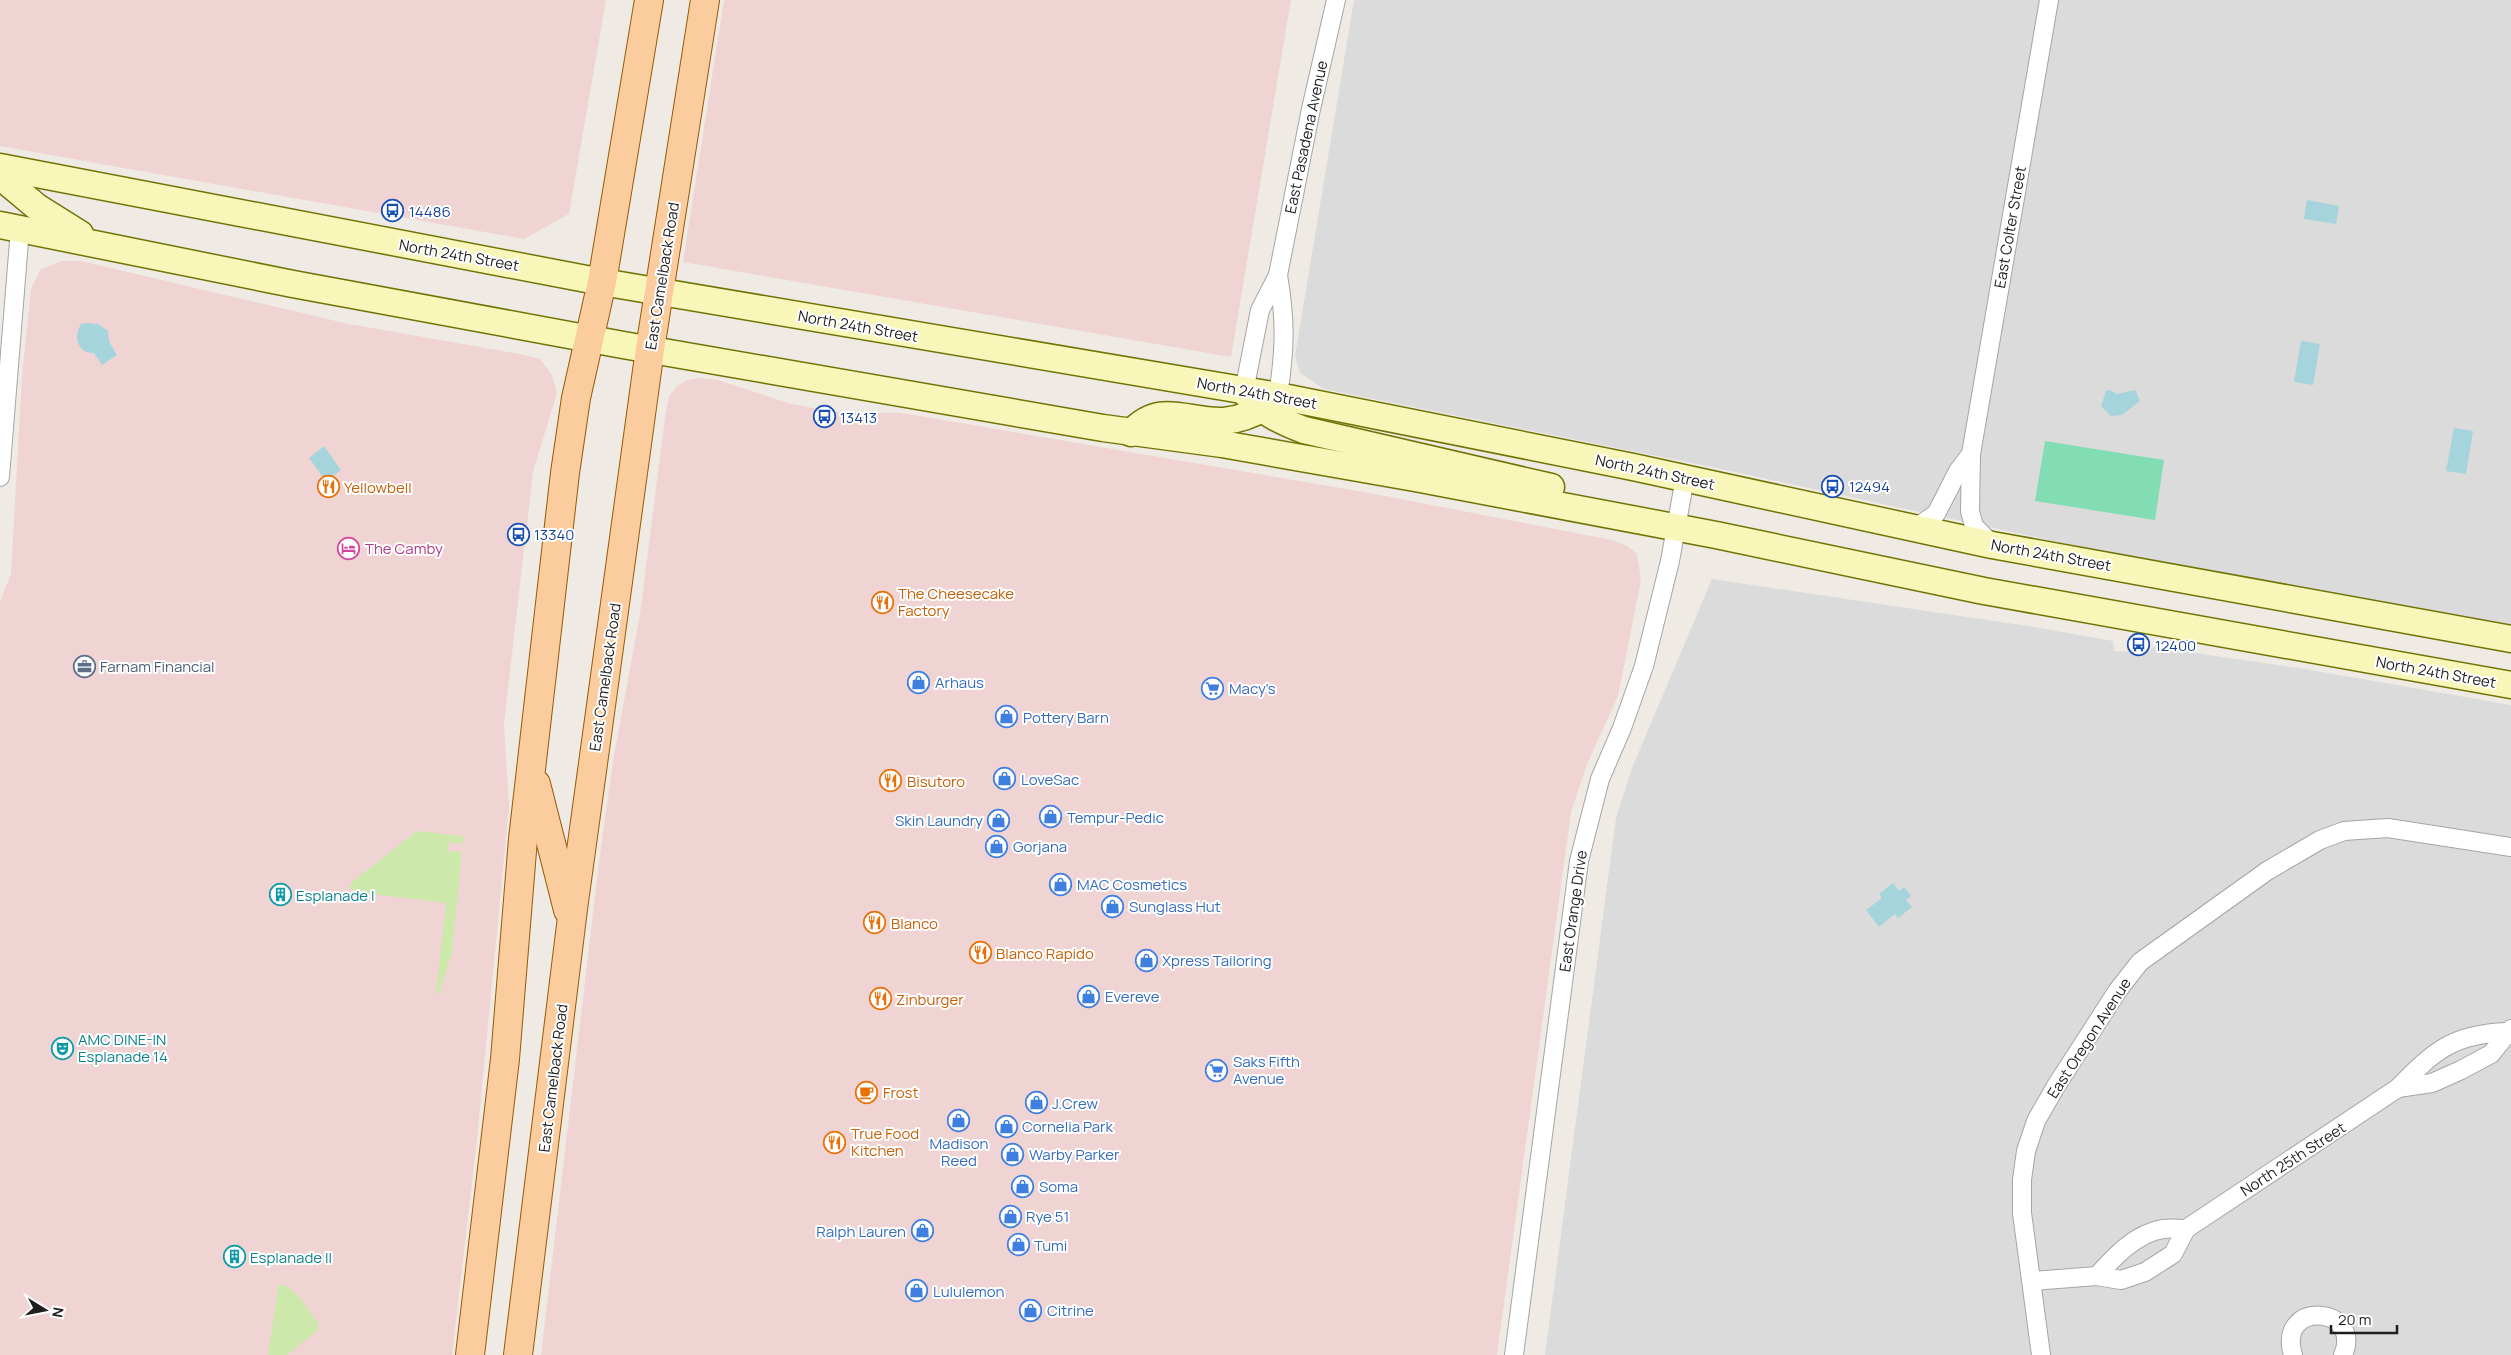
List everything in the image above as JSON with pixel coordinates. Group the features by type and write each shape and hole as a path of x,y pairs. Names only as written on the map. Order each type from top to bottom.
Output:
{"main road":[{"path":"470,1355 505,1059 512,952 565,473 576,398 602,282 648,0"},
{"name":"East Camelback Road","path":"518,1355 571,922 650,349 705,0"},
{"name":"North 24th Street","path":"0,166 602,282 1244,391"},
{"path":"0,176 55,220 96,243"},
{"path":"0,212 10,227"},
{"name":"North 24th Street","path":"10,227 293,284 650,349 1131,433 1232,446 1676,527 1984,591 2511,686"},
{"path":"1244,391 1270,403 1288,424 1323,435 1636,505 1676,527"},
{"path":"1131,433 1140,422 1162,414 1224,421 1246,416 1270,403"},
{"name":"North 24th Street","path":"1270,403 1685,478 1992,545 2511,639"},
{"path":"532,768 571,922"}],"street":[{"name":"East Pasadena Avenue","path":"1244,391 1260,310 1278,275 1310,109 1336,0"},
{"name":"East Colter Street","path":"1992,545 1974,526 1972,518 1969,499 1972,477 1971,454 2049,0"},
{"path":"0,477 10,227"},
{"name":"East Pasadena Avenue","path":"1270,403 1285,347 1285,316 1278,275"},
{"name":"East Colter Street","path":"1915,528 1936,514 1958,471 1971,454"},
{"name":"East Orange Drive","path":"1514,1355 1579,861 1600,780 1622,728 1644,666 1676,527 1685,478"},
{"name":"East Oregon Avenue","path":"2041,1355 2022,1213 2022,1180 2026,1151 2036,1122 2044,1107 2118,990 2140,962 2251,882 2320,840 2344,832 2388,828 2511,847"},
{"name":"North 25th Street","path":"2032,1281 2097,1276 2121,1280 2145,1272 2172,1254 2186,1229 2398,1088 2422,1064 2443,1047 2480,1033 2509,1031"},
{"name":"North 25th Street","path":"2398,1088 2432,1083 2461,1070 2490,1054 2509,1031"},
{"path":"2097,1276 2113,1257 2129,1244 2162,1229 2186,1229"},
{"path":"2293,1355 2290,1337 2294,1328 2300,1321 2318,1314 2336,1320 2342,1327 2346,1344 2343,1355"}],"shaded area":[{"path":"0,0 606,0 569,214 524,239 0,146"},
{"path":"724,0 1291,0 1231,357 683,262"},
{"path":"1354,0 2511,0 2511,625 2155,563 1712,467 1324,389 1300,373 1295,356"},
{"path":"62,261 81,261 349,324 520,354 540,359 552,375 557,393 533,472 504,723 509,806 477,1140 452,1355 0,1355 0,601 11,574 22,375 31,289 41,269"},
{"path":"702,378 718,380 791,404 835,412 902,413 1375,494 1612,540 1627,546 1637,554 1641,580 1618,696 1588,762 1571,812 1497,1355 541,1355 599,862 613,761 640,614 666,410 669,396 676,387 687,380"},
{"path":"1712,579 2034,627 2113,641 2114,651 2149,652 2153,647 2305,669 2511,705 2511,1355 1545,1355 1616,818 1632,768"}],"green space":[{"path":"2045,441 2164,460 2155,520 2035,501"},
{"path":"417,831 463,836 462,844 449,842 447,851 462,852 452,952 439,995 436,992 446,903 356,892 349,888 352,882"},
{"path":"281,1284 287,1286 297,1295 319,1324 317,1331 287,1355 268,1355 278,1288"}],"water":[{"path":"2307,200 2339,206 2336,224 2304,219"},
{"path":"81,324 98,324 108,331 109,341 117,355 102,365 94,353 84,351 78,344 77,334"},
{"path":"2301,341 2320,344 2313,385 2294,382"},
{"path":"2110,390 2117,394 2135,390 2140,401 2122,415 2111,416 2101,406 2106,391"},
{"path":"2454,428 2473,431 2466,474 2446,471"},
{"path":"324,446 341,470 326,481 309,458"},
{"path":"1893,883 1899,891 1904,887 1911,896 1906,900 1912,907 1898,918 1895,914 1879,927 1866,910 1882,898 1879,894"}],"place":[{"name":"14486","path":"393,211"},
{"name":"13413","path":"824,417"},
{"name":"12494","path":"1833,486"},
{"name":"Yellowbell","path":"328,487"},
{"name":"13340","path":"518,534"},
{"name":"The Camby","path":"349,548"},
{"name":"The Cheesecake Factory","path":"882,602"},
{"name":"12400","path":"2139,645"},
{"name":"Farnam Financial","path":"84,666"},
{"name":"Arhaus","path":"919,682"},
{"name":"Macy's","path":"1213,688"},
{"name":"Pottery Barn","path":"1007,717"},
{"name":"LoveSac","path":"1005,779"},
{"name":"Bisutoro","path":"891,781"},
{"name":"Tempur-Pedic","path":"1051,817"},
{"name":"Skin Laundry","path":"999,820"},
{"name":"Gorjana","path":"997,846"},
{"name":"MAC Cosmetics","path":"1061,884"},
{"name":"Esplanade I","path":"280,895"},
{"name":"Sunglass Hut","path":"1113,906"},
{"name":"Blanco","path":"875,923"},
{"name":"Blanco Rapido","path":"980,953"},
{"name":"Xpress Tailoring","path":"1146,960"},
{"name":"Evereve","path":"1089,996"},
{"name":"Zinburger","path":"880,999"},
{"name":"AMC DINE-IN Esplanade 14","path":"62,1048"},
{"name":"Saks Fifth Avenue","path":"1217,1070"},
{"name":"Frost","path":"867,1092"},
{"name":"J.Crew","path":"1036,1103"},
{"name":"Madison Reed","path":"959,1120"},
{"name":"Cornelia Park","path":"1006,1126"},
{"name":"True Food Kitchen","path":"835,1142"},
{"name":"Warby Parker","path":"1013,1154"},
{"name":"Soma","path":"1023,1186"},
{"name":"Rye 51","path":"1010,1216"},
{"name":"Ralph Lauren","path":"922,1231"},
{"name":"Tumi","path":"1018,1245"},
{"name":"Esplanade II","path":"234,1257"},
{"name":"Lululemon","path":"917,1291"},
{"name":"Citrine","path":"1031,1310"}]}
